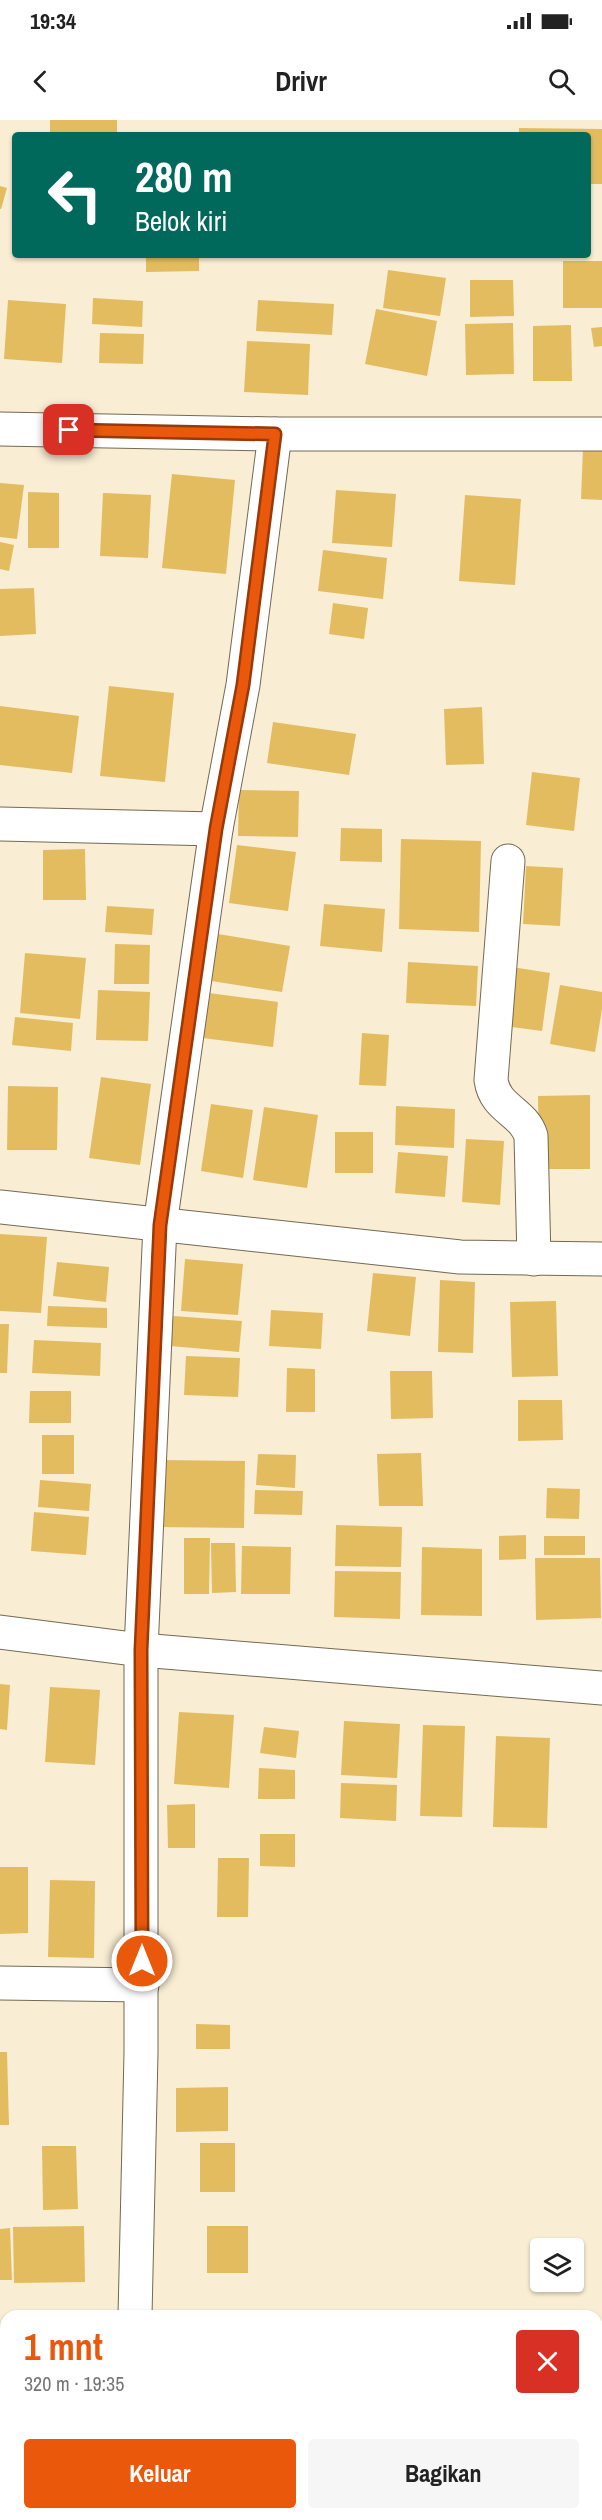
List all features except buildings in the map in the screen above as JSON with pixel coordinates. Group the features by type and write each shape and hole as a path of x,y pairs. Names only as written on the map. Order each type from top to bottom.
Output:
{"street":[{"path":"0,429 275,434 602,434"},
{"path":"135,2310 142,1985 141,1650 160,1225 216,829 243,685 275,434"},
{"path":"0,824 216,829"},
{"path":"508,861 491,1080 493,1092 501,1104 524,1122 531,1136 534,1259"},
{"path":"0,1207 460,1257 602,1259"},
{"path":"0,1632 141,1650 602,1688"},
{"path":"0,1983 142,1985"}],"route":[{"path":"69,430 275,434 243,685 216,829 160,1225 141,1650 142,1961"}]}
